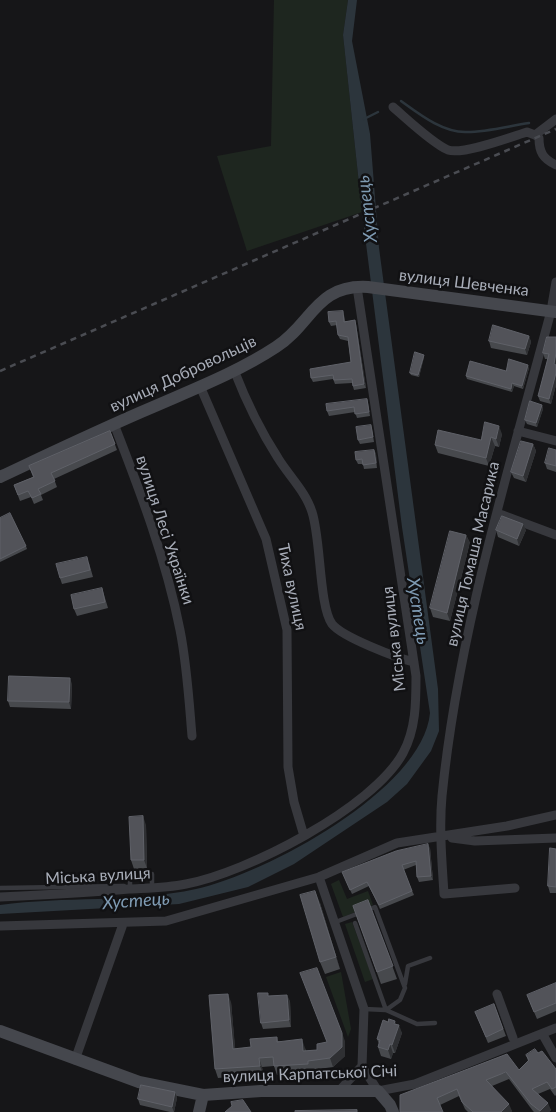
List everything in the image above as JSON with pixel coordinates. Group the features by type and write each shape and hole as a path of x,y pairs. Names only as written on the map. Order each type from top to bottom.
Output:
{"main road":[{"name":"вулиця Шевченка","path":"362,287 553,311"},
{"name":"вулиця Добровольців","path":"0,477 234,370 279,345 327,296 338,291 362,287"},
{"name":"вулиця Карпатської Січі","path":"0,1031 139,1082 203,1094 261,1091 378,1091"},
{"path":"378,1091 390,1105 393,1112"},
{"path":"199,1112 203,1094"}],"street":[{"path":"393,108 414,126 449,150 475,148 527,132 539,138 539,150 545,159 556,165"},
{"path":"535,135 556,119"},
{"name":"вулиця Томаша Масарика","path":"515,888 444,894 442,796 461,668 518,431 547,338 553,311 556,282"},
{"name":"Міська вулиця","path":"0,896 152,888 188,884 224,873 304,836 372,791 397,763 408,743 416,710 414,662 362,287"},
{"path":"234,370 260,428 310,506 316,531 326,610 332,623 343,632 393,656 414,662"},
{"name":"Тиха вулиця","path":"200,386 266,538 285,613 288,637 288,767 294,802 304,836"},
{"name":"вулиця Лесі Українки","path":"114,424 147,510 176,613 183,650 192,736"},
{"path":"518,431 556,441"},
{"path":"497,513 556,535"},
{"path":"0,926 123,924 166,921 319,877 397,843 442,837 556,815"},
{"path":"442,837 476,841 556,838"},
{"path":"319,877 333,923 364,1009 362,1066 378,1091"},
{"path":"75,1060 123,924"},
{"path":"497,994 513,1038"},
{"name":"вулиця Карпатської Січі","path":"378,1091 408,1086 543,1035 556,1028"},
{"path":"543,1035 556,1058"},
{"path":"339,1091 362,1066"}],"lane":[{"path":"0,888 103,885 130,888 130,874 152,874 152,888"},
{"path":"333,923 375,907 405,988"},
{"path":"355,923 386,1010"},
{"path":"386,1010 400,1000 405,988 408,966 430,958"},
{"path":"364,1009 386,1010 418,1024 435,1023"}],"shaded area":[{"path":"274,0 348,0 343,35 362,212 247,251 217,156 271,146"},
{"path":"339,880 347,899 368,891 373,905 343,917 331,884"},
{"path":"352,922 373,979 365,982 345,924"},
{"path":"341,972 351,1029 348,1037 326,977"}],"water":[{"name":"Хустець","path":"348,0 357,0 352,41 370,134 379,248 438,689 439,731 431,751 407,784 387,802 294,864 248,887 179,904 0,914 0,905 24,902 148,896 196,889 226,880 261,866 299,847 371,799 400,771 421,742 430,713 402,527 362,212 343,35"}],"building":[{"path":"343,311 344,322 355,320 364,384 353,386 352,379 334,380 333,375 311,378 310,369 351,362 348,337 338,335 336,321 329,322 328,312"},
{"path":"493,325 529,336 525,349 489,341"},
{"path":"547,337 556,337 554,364 556,365 556,373 549,399 538,396 549,354 543,353"},
{"path":"415,352 424,355 418,375 410,373"},
{"path":"509,359 528,365 522,386 512,383 511,389 466,376 470,361 506,371"},
{"path":"367,399 369,412 355,414 354,407 327,411 326,404"},
{"path":"530,401 542,405 536,423 525,420"},
{"path":"485,422 499,426 496,439 491,437 486,458 435,445 438,430 481,440"},
{"path":"371,425 373,437 358,440 356,427"},
{"path":"110,431 115,444 51,473 55,481 38,489 41,494 32,498 28,491 18,495 14,485 34,477 29,466"},
{"path":"521,441 533,444 523,476 511,472"},
{"path":"549,448 556,450 556,466 545,463"},
{"path":"374,450 376,463 363,465 362,459 356,460 355,452"},
{"path":"10,513 26,546 0,559 0,518"},
{"path":"502,516 523,524 517,539 496,530"},
{"path":"450,531 466,535 447,613 430,608"},
{"path":"87,557 90,570 60,578 56,564"},
{"path":"102,588 105,602 74,609 71,595"},
{"path":"9,676 70,678 69,702 8,701"},
{"path":"143,816 144,860 131,860 129,817"},
{"path":"428,844 431,876 417,877 416,861 402,865 412,891 379,905 367,882 350,890 342,872 396,851"},
{"path":"550,848 556,849 556,887 548,886"},
{"path":"315,891 336,957 320,962 300,895"},
{"path":"368,900 393,966 377,972 353,906"},
{"path":"317,968 342,1033 342,1047 330,1058 308,1061 308,1064 274,1066 273,1057 259,1058 260,1066 215,1069 209,995 228,994 233,1049 251,1047 250,1039 277,1037 277,1042 302,1039 303,1051 317,1050 317,1044 327,1042 300,973"},
{"path":"556,983 556,1003 534,1012 527,995"},
{"path":"258,993 268,993 268,996 287,995 289,1020 261,1023"},
{"path":"494,1004 503,1029 486,1037 475,1012"},
{"path":"389,1019 395,1021 394,1024 399,1025 392,1045 390,1044 388,1050 378,1047 380,1040 377,1039 383,1020 388,1022"},
{"path":"535,1049 538,1053 542,1051 556,1069 556,1087 552,1089 547,1082 532,1089 548,1103 540,1111 531,1104 506,1072 486,1080 509,1104 501,1112 473,1112 462,1102 457,1089 437,1098 443,1112 400,1112 400,1095 507,1054 519,1070 529,1060 526,1055"},
{"path":"141,1085 175,1092 172,1107 138,1099"},
{"path":"243,1100 251,1112 225,1112 232,1106 231,1102"},
{"path":"357,1110 357,1112 295,1112 295,1111"}],"waterway":[{"path":"401,101 432,122 458,131 482,131 529,123"},
{"path":"364,119 378,112"}],"railway":[{"path":"0,371 556,129"}]}
